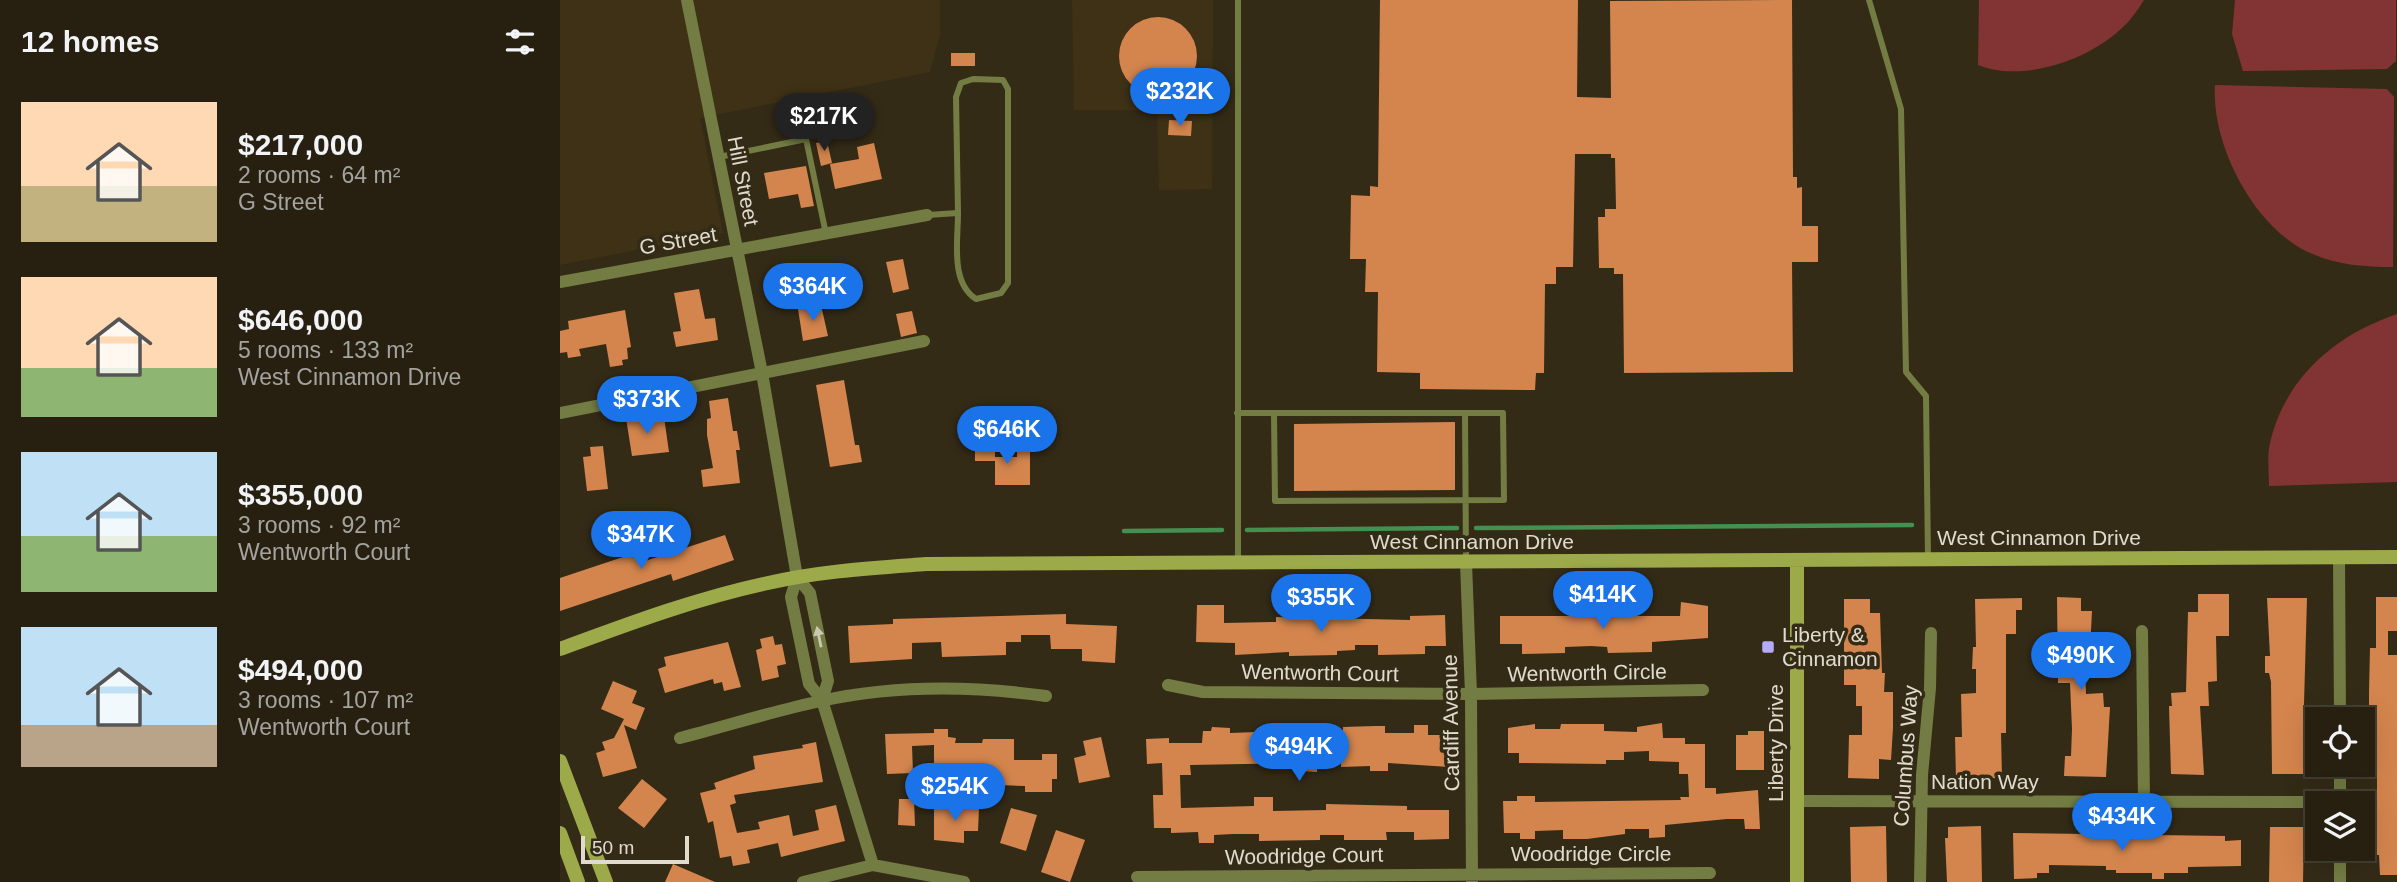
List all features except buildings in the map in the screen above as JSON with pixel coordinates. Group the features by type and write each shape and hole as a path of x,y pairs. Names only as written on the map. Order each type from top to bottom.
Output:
{"main road":[{"name":"West Cinnamon Drive","path":"560,649 668,611 797,578 926,564 1797,562 2397,557"},
{"name":"Liberty Drive","path":"1797,562 1797,882"},
{"path":"560,761 606,882"},
{"path":"560,833 578,882"}],"street":[{"name":"Hill Street","path":"687,0 762,373 797,578 791,597 809,684 822,700 873,865"},
{"name":"G Street","path":"560,282 927,215"},
{"path":"560,413 924,341"},
{"path":"2339,557 2340,707"},
{"name":"Cardiff Avenue","path":"1466,563 1471,694 1472,878"},
{"name":"Hill Street","path":"797,578 810,593 828,681 822,700"},
{"path":"2142,631 2144,802"},
{"name":"Columbus Way","path":"1920,882 1921,801 1930,688 1931,633"},
{"name":"Wentworth Court","path":"1168,685 1203,692 1471,694"},
{"path":"680,738 822,700 941,689 999,690 1046,696"},
{"name":"Wentworth Circle","path":"1471,694 1703,690"},
{"name":"Nation Way","path":"1797,801 2305,803"},
{"path":"2340,861 2340,882"},
{"path":"803,882 873,865 964,882"},
{"name":"Woodridge Circle","path":"1472,878 1710,873"},
{"name":"Woodridge Court","path":"1138,877 1472,878"}],"lane":[{"path":"1238,0 1238,564"},
{"path":"1869,0 1901,109 1906,372 1926,396 1928,559"},
{"path":"973,79 1003,80 1008,89 1008,283 1001,293 976,299 964,291 959,280 958,213 956,97 961,83 973,79"},
{"path":"719,157 806,139 826,234"},
{"path":"927,215 958,213"},
{"path":"1237,413 1274,413 1503,413 1504,500 1275,501 1274,413"},
{"path":"1465,413 1466,563"}],"shaded area":[{"path":"560,0 940,0 940,35 930,72 700,118 723,233 560,265"},
{"path":"1072,0 1213,0 1212,189 1159,190 1157,110 1074,110"},
{"path":"1979,0 2144,0 2127,23 2093,49 2055,65 2015,71 1978,65"},
{"path":"2235,0 2396,0 2396,61 2387,69 2243,71 2232,34"},
{"path":"2215,85 2387,89 2394,97 2393,267 2329,260 2288,240 2270,223 2239,181 2228,157 2220,132"},
{"path":"2397,314 2397,482 2269,486 2270,443 2287,398 2300,379 2316,362 2353,334"}],"waterway":[{"path":"1476,528 1912,525"},
{"path":"1247,530 1457,528"},
{"path":"1124,531 1222,530"}],"place":[{"name":"Liberty & Cinnamon","path":"1768,647"}]}
